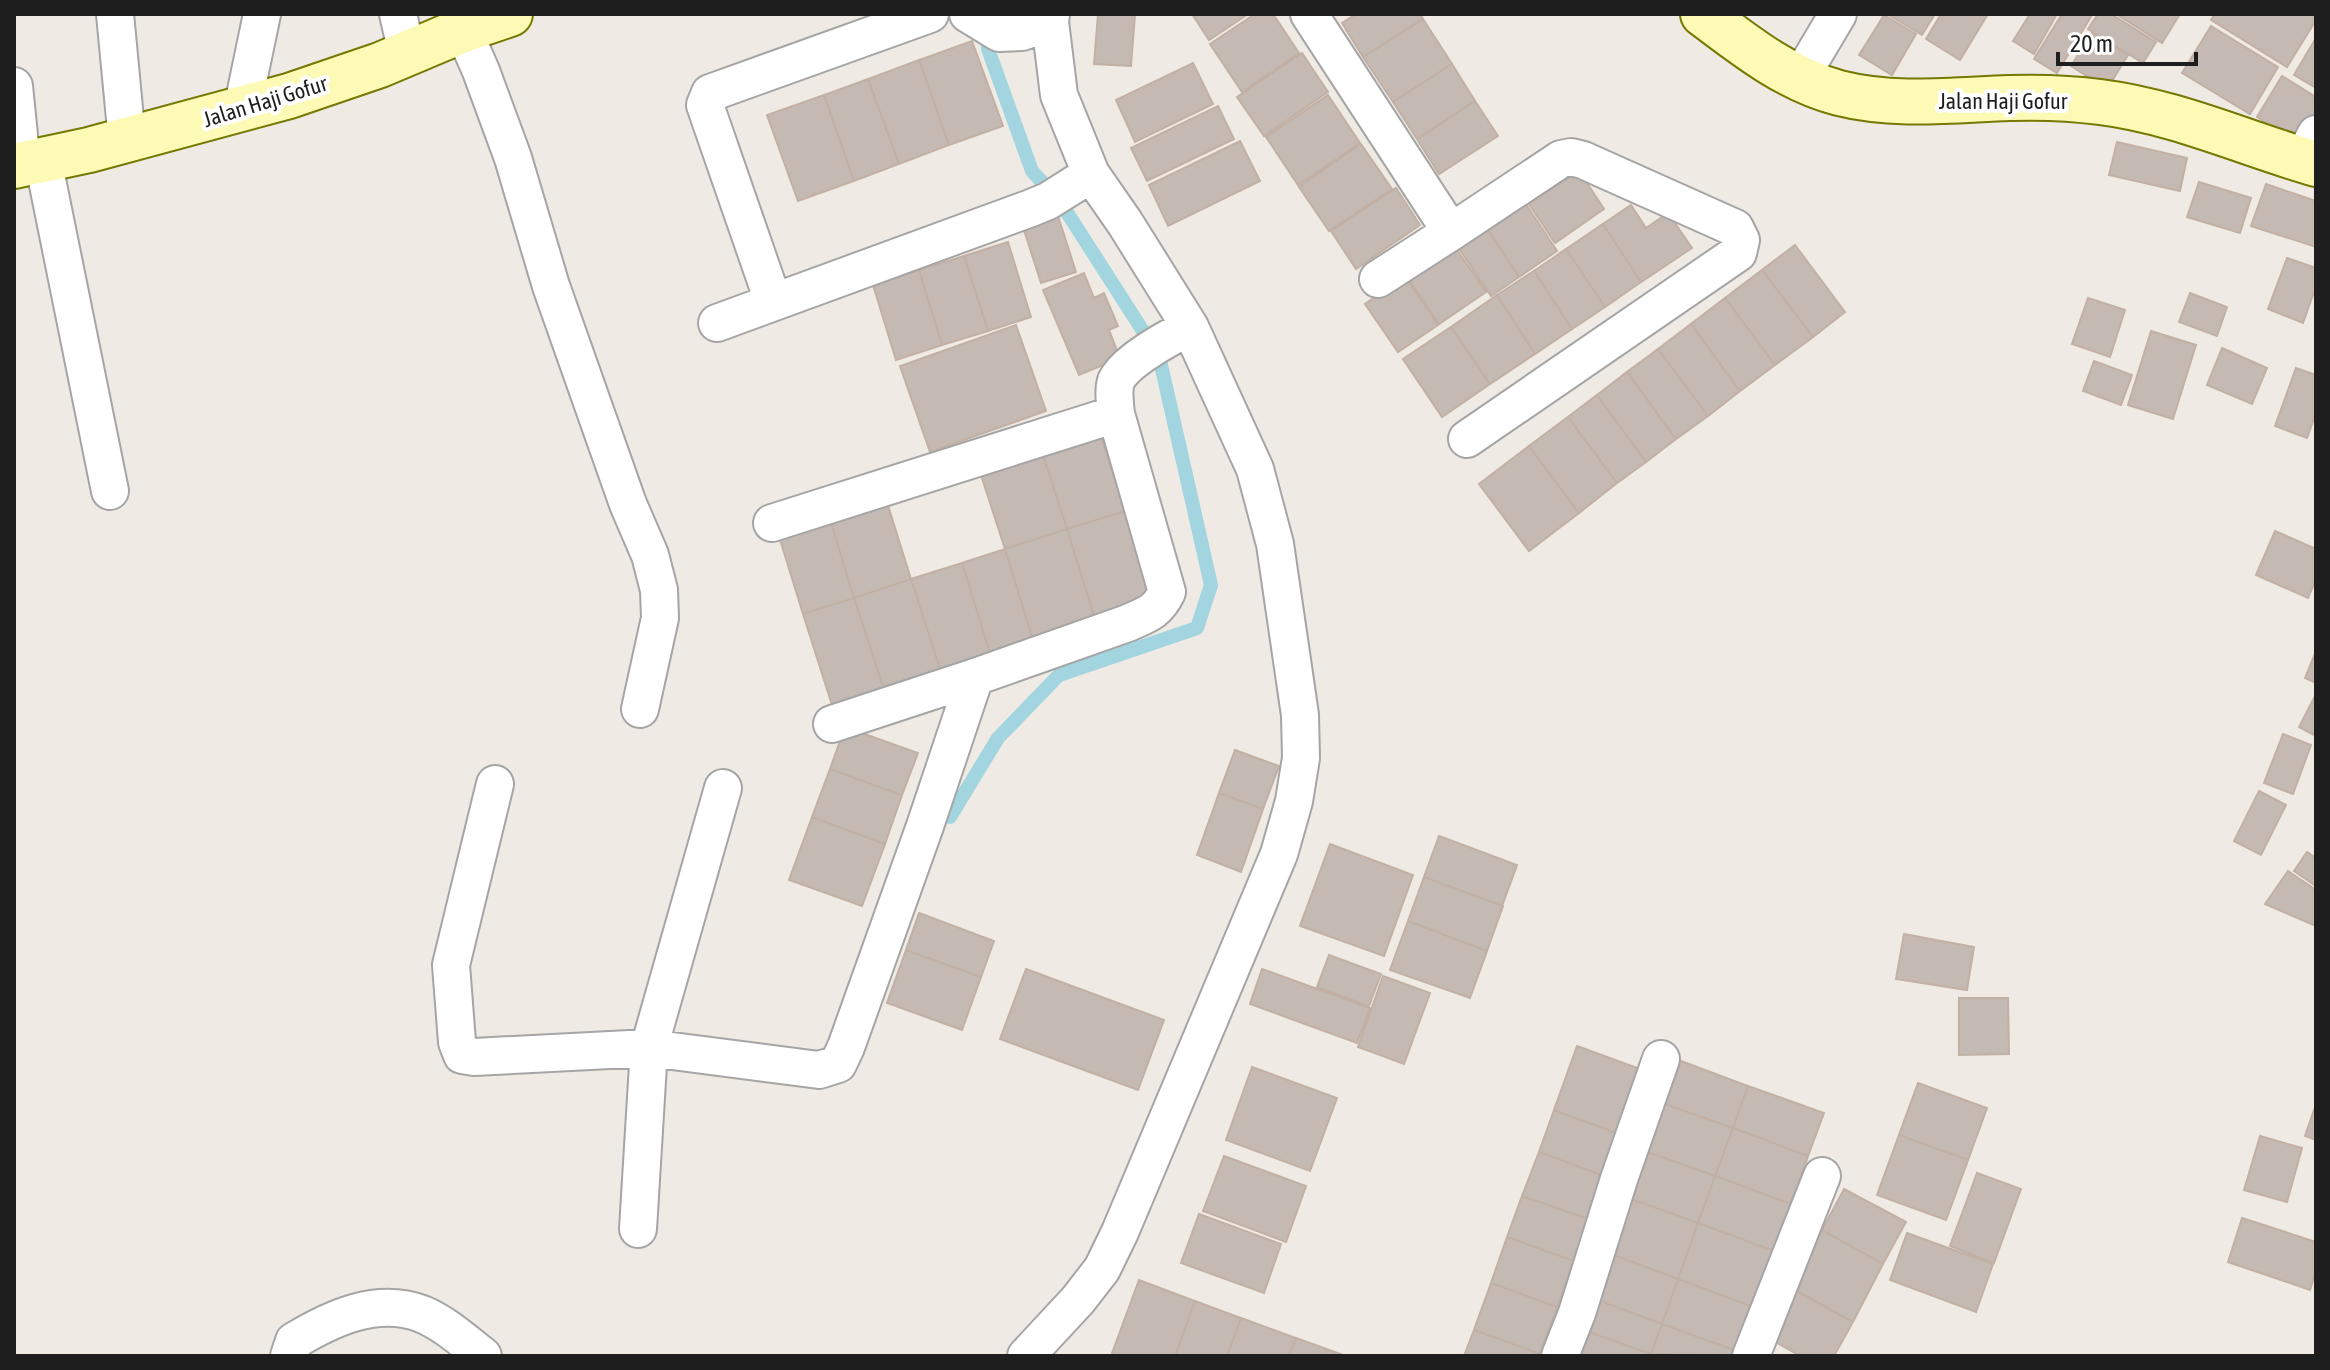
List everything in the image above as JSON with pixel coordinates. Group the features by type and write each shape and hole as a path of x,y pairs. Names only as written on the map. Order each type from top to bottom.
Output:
{"street":[{"path":"115,14 127,140"},
{"path":"242,110 262,14"},
{"name":"Jalan Haji Gofur","path":"26,164 242,110 354,74 402,34 463,30 510,14"},
{"path":"773,301 705,105 706,98 710,93 930,14"},
{"path":"968,14 999,33 1022,32 1051,18 1070,187 1125,223 1166,341 1255,469 1275,544 1300,715 1301,758 1294,801 1279,854 1120,1232 1102,1269 1026,1356"},
{"path":"1309,14 1451,232"},
{"name":"Jalan Haji Gofur","path":"1703,14 1758,54 1800,78 1839,93 1890,100 2051,98 2117,105 2311,152"},
{"path":"1800,78 1838,14"},
{"path":"463,30 506,137 551,286 628,504 650,555 659,590 660,618 640,709"},
{"path":"14,86 26,164 110,491"},
{"path":"1378,279 1561,159 1571,157 1735,228 1741,240 1738,253 1467,439"},
{"path":"717,323 1070,187"},
{"path":"832,724 1128,623 1160,607 1167,592 1116,414 1115,384 1124,368 1166,341"},
{"path":"772,523 1116,414"},
{"path":"495,784 451,965 457,1042 462,1055 474,1057 649,1048 819,1070 838,1064 925,826 975,677"},
{"path":"638,1229 649,1048 723,788"},
{"path":"1560,1356 1661,1059"},
{"path":"1751,1356 1822,1176"},
{"path":"289,1356 294,1341 320,1326 377,1307 396,1307 423,1314 483,1356"}],"building":[{"path":"1098,14 1135,14 1131,66 1094,64"},
{"path":"1192,14 1248,14 1209,40"},
{"path":"1255,14 1273,14 1299,53 1242,92 1210,44"},
{"path":"1356,14 1420,14 1423,19 1363,57 1342,23"},
{"path":"1887,14 1935,14 1922,35"},
{"path":"1941,14 1988,14 1960,60 1926,39"},
{"path":"2030,14 2057,14 2034,54 2013,41"},
{"path":"2062,14 2092,15 2057,73 2034,59"},
{"path":"2098,14 2111,14 2156,42 2143,63 2088,29"},
{"path":"2116,14 2180,14 2162,43"},
{"path":"2215,14 2311,14 2316,20 2287,67 2211,20"},
{"path":"1884,15 1916,34 1892,75 1859,55"},
{"path":"1423,19 1452,64 1393,102 1363,57"},
{"path":"2211,26 2278,67 2250,114 2182,73"},
{"path":"2092,33 2128,55 2107,89 2071,66"},
{"path":"2316,38 2316,88 2294,75"},
{"path":"972,41 1003,126 949,145 919,60"},
{"path":"1302,53 1328,92 1264,136 1237,97"},
{"path":"919,60 949,145 899,164 868,79"},
{"path":"1193,63 1213,104 1135,142 1116,100"},
{"path":"1452,64 1475,101 1417,139 1393,102"},
{"path":"2282,76 2316,97 2316,120 2301,144 2257,117"},
{"path":"868,79 899,164 854,181 824,95"},
{"path":"824,95 854,181 798,201 767,115"},
{"path":"1328,95 1360,143 1298,185 1266,137"},
{"path":"1475,101 1498,136 1439,174 1417,139"},
{"path":"1218,106 1234,139 1147,181 1131,148"},
{"path":"1240,141 1260,181 1168,226 1149,185"},
{"path":"2117,142 2187,158 2180,191 2109,175"},
{"path":"1361,144 1392,189 1329,231 1299,187"},
{"path":"1579,171 1604,209 1555,243 1529,204"},
{"path":"2199,182 2251,198 2240,233 2187,217"},
{"path":"2266,184 2316,201 2316,247 2251,226"},
{"path":"1396,188 1420,225 1356,269 1331,231"},
{"path":"1522,198 1557,251 1519,277 1484,224"},
{"path":"1631,205 1646,228 1668,213 1692,248 1641,282 1603,224"},
{"path":"1058,216 1076,272 1041,283 1023,227"},
{"path":"1484,224 1519,277 1491,296 1456,244"},
{"path":"1603,224 1641,282 1605,307 1566,249"},
{"path":"1008,242 1031,317 988,331 964,256"},
{"path":"1795,245 1845,312 1813,337 1762,270"},
{"path":"1455,247 1486,292 1439,324 1408,278"},
{"path":"1566,249 1605,307 1572,329 1534,271"},
{"path":"964,256 988,331 942,345 919,270"},
{"path":"2287,258 2316,268 2316,286 2303,323 2268,309"},
{"path":"919,270 942,345 896,360 873,285"},
{"path":"1762,270 1813,337 1775,365 1725,298"},
{"path":"1534,271 1572,329 1535,354 1497,295"},
{"path":"1084,273 1094,298 1104,293 1118,326 1109,330 1120,358 1079,375 1043,290"},
{"path":"1405,276 1438,325 1398,352 1365,304"},
{"path":"2190,293 2227,307 2217,336 2179,322"},
{"path":"1497,295 1535,354 1490,384 1451,327"},
{"path":"1725,298 1775,365 1740,391 1691,324"},
{"path":"2088,298 2125,310 2110,357 2072,344"},
{"path":"1691,324 1740,391 1708,416 1658,349"},
{"path":"1016,325 1046,411 930,452 900,366"},
{"path":"1451,327 1490,384 1442,417 1403,359"},
{"path":"2151,331 2196,345 2173,419 2128,405"},
{"path":"2222,348 2267,368 2252,404 2207,385"},
{"path":"1658,349 1708,416 1676,439 1627,372"},
{"path":"2094,361 2132,375 2121,405 2083,391"},
{"path":"2296,368 2316,375 2316,413 2307,438 2275,426"},
{"path":"1627,372 1676,439 1646,462 1597,395"},
{"path":"1597,395 1646,462 1617,483 1568,417"},
{"path":"1568,417 1617,483 1579,513 1529,446"},
{"path":"1099,430 1125,511 1067,529 1041,449"},
{"path":"1529,446 1579,513 1529,551 1479,484"},
{"path":"1041,449 1067,529 1005,549 979,469"},
{"path":"886,499 911,579 854,598 829,516"},
{"path":"1125,511 1153,601 1095,619 1067,529"},
{"path":"829,516 854,598 803,614 778,533"},
{"path":"1067,529 1095,619 1033,640 1005,549"},
{"path":"2275,531 2316,549 2316,579 2308,598 2256,575"},
{"path":"1005,549 1033,640 990,653 962,563"},
{"path":"962,563 990,653 940,669 911,579"},
{"path":"911,579 940,669 883,687 854,598"},
{"path":"854,598 883,687 832,705 803,614"},
{"path":"2316,651 2316,683 2305,678"},
{"path":"2316,694 2316,736 2299,727"},
{"path":"845,727 918,753 902,795 830,769"},
{"path":"2283,734 2311,745 2293,794 2264,783"},
{"path":"1235,750 1279,766 1263,809 1219,793"},
{"path":"830,769 902,795 885,844 812,817"},
{"path":"2259,791 2286,805 2261,855 2234,841"},
{"path":"1219,793 1263,809 1241,872 1197,855"},
{"path":"812,817 885,844 862,906 789,880"},
{"path":"1439,836 1517,865 1502,906 1424,877"},
{"path":"1330,844 1413,875 1384,956 1300,926"},
{"path":"2307,852 2316,858 2316,886 2294,871"},
{"path":"2288,871 2316,890 2316,926 2265,904"},
{"path":"1424,877 1503,906 1487,951 1408,921"},
{"path":"919,913 994,941 981,977 906,950"},
{"path":"1408,921 1487,951 1470,998 1390,970"},
{"path":"1904,934 1974,947 1967,990 1896,979"},
{"path":"906,950 981,977 962,1030 887,1003"},
{"path":"1329,955 1381,974 1369,1006 1317,987"},
{"path":"1026,969 1164,1020 1138,1090 1000,1039"},
{"path":"1262,969 1370,1008 1357,1043 1250,1004"},
{"path":"1383,976 1430,993 1404,1064 1358,1047"},
{"path":"1959,998 2008,998 2009,1054 1959,1055"},
{"path":"1577,1046 1643,1070 1619,1134 1554,1110"},
{"path":"1681,1061 1748,1086 1733,1128 1665,1104"},
{"path":"1252,1067 1337,1098 1310,1171 1226,1140"},
{"path":"1918,1083 1987,1108 1968,1160 1899,1135"},
{"path":"1748,1086 1824,1113 1808,1156 1733,1128"},
{"path":"1665,1104 1733,1128 1715,1176 1648,1152"},
{"path":"2316,1104 2316,1140 2305,1136"},
{"path":"1554,1110 1619,1134 1604,1176 1539,1152"},
{"path":"1733,1128 1808,1156 1791,1204 1715,1176"},
{"path":"1899,1135 1968,1160 1946,1220 1877,1195"},
{"path":"2260,1136 2302,1148 2287,1202 2244,1190"},
{"path":"1539,1152 1604,1176 1589,1219 1522,1196"},
{"path":"1648,1152 1715,1176 1698,1223 1631,1199"},
{"path":"1224,1156 1306,1186 1286,1242 1203,1211"},
{"path":"1977,1173 2021,1189 1994,1263 1950,1246"},
{"path":"1715,1176 1791,1204 1774,1251 1698,1223"},
{"path":"1844,1189 1906,1222 1883,1264 1822,1230"},
{"path":"1522,1196 1589,1219 1574,1261 1507,1237"},
{"path":"1631,1199 1698,1223 1678,1279 1611,1254"},
{"path":"1199,1214 1281,1244 1264,1293 1181,1263"},
{"path":"2242,1218 2316,1242 2316,1271 2310,1290 2228,1262"},
{"path":"1698,1223 1774,1251 1753,1307 1678,1279"},
{"path":"1822,1230 1883,1264 1853,1322 1791,1288"},
{"path":"1907,1233 1993,1264 1976,1312 1890,1280"},
{"path":"1507,1237 1574,1261 1557,1307 1491,1283"},
{"path":"1611,1254 1678,1279 1662,1324 1595,1299"},
{"path":"1678,1279 1753,1307 1737,1351 1662,1324"},
{"path":"1139,1280 1195,1301 1175,1356 1111,1356"},
{"path":"1491,1283 1557,1307 1540,1354 1474,1330"},
{"path":"1791,1288 1853,1322 1834,1356 1800,1356 1765,1336"},
{"path":"1595,1299 1662,1324 1651,1354 1583,1330"},
{"path":"1195,1301 1241,1318 1227,1356 1175,1356"},
{"path":"1241,1318 1296,1338 1289,1356 1227,1356"},
{"path":"1662,1324 1737,1351 1736,1356 1651,1354"},
{"path":"1474,1330 1540,1354 1464,1356"},
{"path":"1583,1330 1651,1354 1574,1356"},
{"path":"1296,1338 1343,1355 1343,1356 1289,1356"}],"waterway":[{"path":"950,817 998,738 1059,675 1197,628 1211,585 1159,356 1061,203 1032,171 988,49 987,30"}]}
